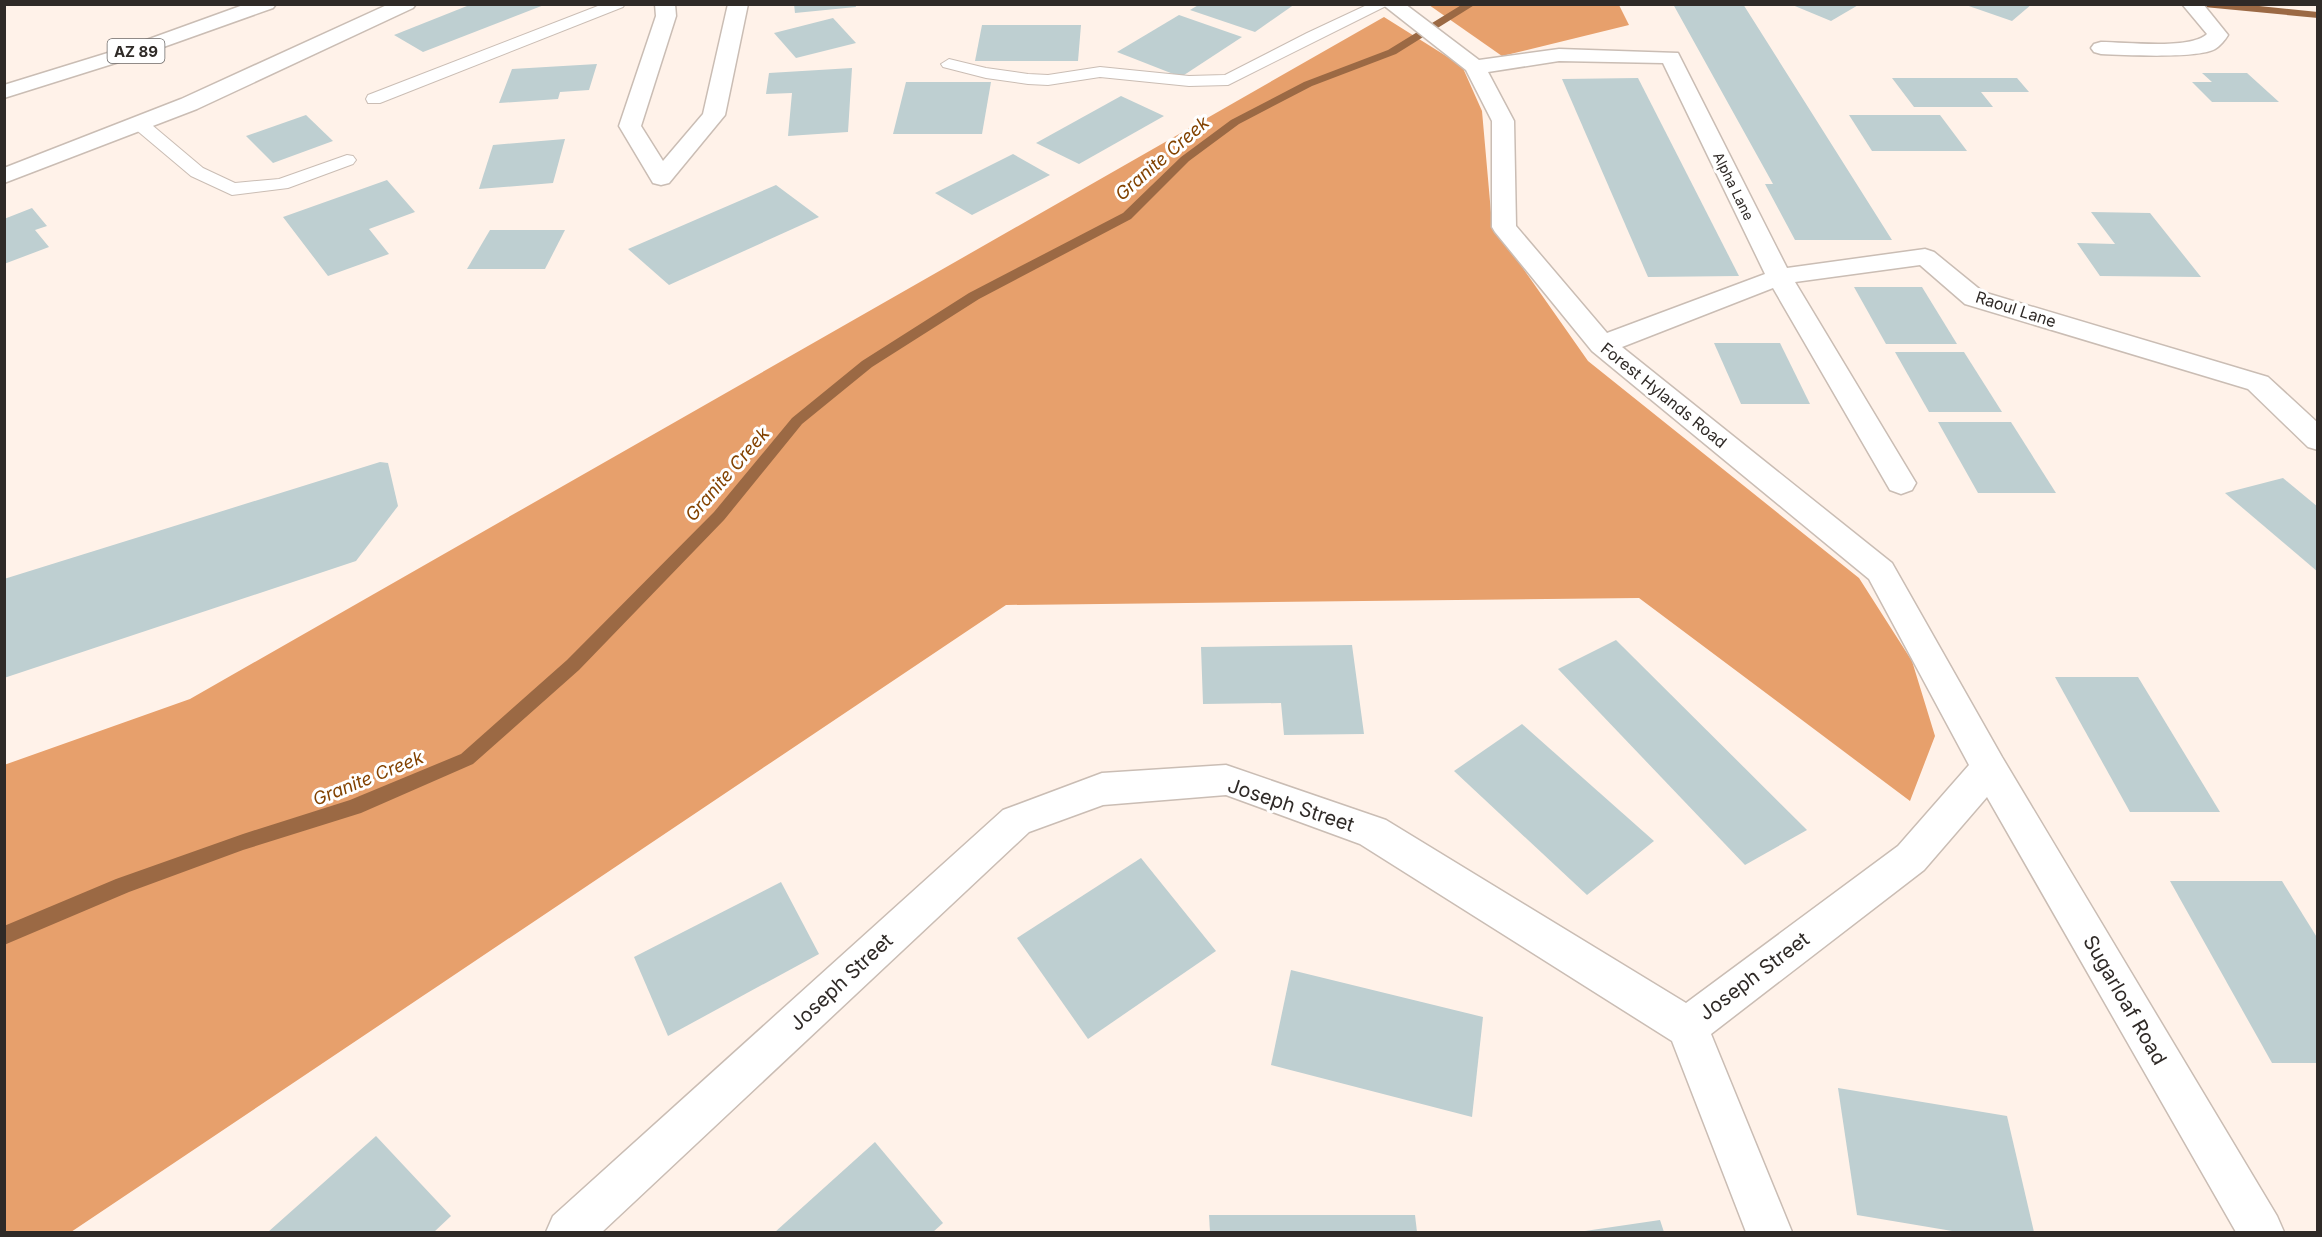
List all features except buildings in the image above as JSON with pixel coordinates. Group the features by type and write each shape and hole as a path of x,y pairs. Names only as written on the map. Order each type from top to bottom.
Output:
{"street":[{"name":"AZ 89","path":"4,92 134,51 266,4"},
{"path":"4,176 189,105 406,4"},
{"path":"665,4 666,16 630,126 661,178 714,115 738,4"},
{"name":"Forest Hylands Road","path":"1392,4 1475,67 1503,121 1504,227 1602,345 1881,571 1989,768"},
{"path":"2102,48 2174,49 2207,45 2218,35 2195,8"},
{"name":"Alpha Lane","path":"1475,67 1559,55 1671,57 1779,277 1901,483"},
{"name":"Raoul Lane","path":"1602,345 1779,277 1925,257 1974,298 2258,383 2318,440"},
{"name":"Joseph Street","path":"569,1233 1016,821 1102,789 1226,780 1373,832 1687,1027 1911,858 1989,768"},
{"name":"Sugarloaf Road","path":"1989,768 2261,1233"},
{"path":"1687,1027 1769,1233"}],"lane":[{"path":"374,99 618,4"},
{"path":"949,64 986,73 1028,79 1047,80 1100,72 1189,81 1228,80 1312,36 1383,4"},
{"path":"140,124 197,172 232,189 282,184 346,160"}],"shaded area":[{"path":"1429,5 1619,5 1629,25 1502,56"},
{"path":"1384,17 1462,66 1482,111 1492,224 1588,361 1859,578 1912,661 1935,736 1910,801 1639,598 1006,605 71,1232 5,1232 4,765 190,699"}],"waterway":[{"name":"Granite Creek","path":"4,936 123,885 243,842 354,807 467,759 573,665 719,516 797,421 867,364 974,296 1127,216 1185,159 1235,122 1308,84 1392,52 1471,4"},
{"path":"2204,4 2318,15"}]}
